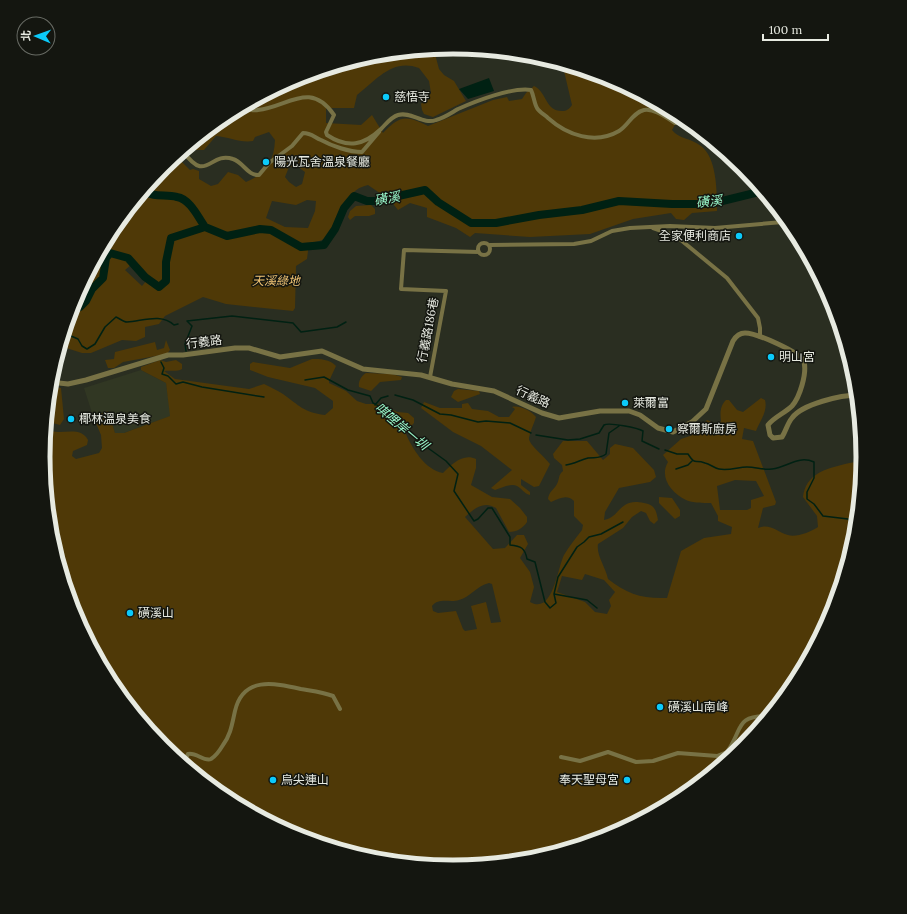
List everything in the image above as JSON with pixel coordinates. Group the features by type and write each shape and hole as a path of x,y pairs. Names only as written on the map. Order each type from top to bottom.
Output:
{"street":[{"path":"250,109 258,110 293,99 306,97 315,98 327,105 334,115 326,132 331,138 356,145 380,130 397,115 406,114 428,122 482,100 525,89 531,90 537,108 554,123 575,135 596,139 611,136 622,129 636,113 645,110 651,110 675,123 678,122"},
{"path":"186,155 195,165 200,167 219,159 233,159 250,173 259,175 272,160 292,146 297,138 303,133 310,133 321,140 334,145 362,152 371,143 380,130"},
{"path":"490,248 484,242 480,244 478,250 482,255 486,255 490,248 496,244 574,244 592,241 612,231 651,227 670,226 715,228 782,222"},
{"path":"651,227 676,236 727,278 758,318 760,337"},
{"name":"行義路186巷","path":"430,378 446,291 401,289 404,250 470,253 478,250"},
{"name":"行義路","path":"57,383 68,384 86,380 168,355 183,355 249,348 280,357 322,351 363,369 421,375 452,384 494,391 542,413 559,418 600,411 628,411 640,415 658,428 673,432 692,422 706,409 733,341 736,336 746,333 760,337 796,353 803,360 802,381 793,405 768,425 770,435 774,438 782,437 793,416 817,403 836,397 852,396"},
{"path":"186,758 188,754 191,754 207,760 212,758 217,753 230,735 235,712 241,696 258,685 281,684 322,692 334,696 340,709"},
{"path":"562,757 580,761 608,752 636,762 653,761 678,753 717,756 727,752 746,719 753,716 763,716"}],"shaded area":[{"path":"489,78 494,91 468,99 459,89"},
{"path":"141,370 166,383 171,416 124,433 115,433 108,412 93,416 84,388"}],"green space":[{"name":"天溪綠地","path":"435,54 439,69 444,75 454,81 466,101 433,117 424,114 421,104 431,93 429,81 419,68 401,66 386,72 357,95 354,108 326,108 326,123 361,125 372,115 383,133 394,123 404,119 414,120 428,126 493,100 507,97 509,101 522,99 534,86 541,92 552,108 565,111 572,105 564,69 608,84 632,95 677,121 672,130 678,135 701,146 706,151 710,159 715,176 717,211 692,213 684,220 676,219 671,213 633,219 590,234 530,237 475,233 470,237 456,228 427,217 427,208 410,203 398,210 390,200 368,185 359,188 347,200 333,231 327,237 309,243 307,259 296,266 295,308 293,311 226,304 203,297 165,316 159,324 145,327 145,337 136,341 122,340 91,353 82,353 65,348 71,327 104,255 133,211 168,172 180,160 190,170 193,169 199,171 199,179 211,186 218,184 228,172 238,175 246,182 259,175 268,166 273,155 275,140 269,132 255,137 253,141 239,141 216,136 204,150 196,150 194,148 229,122 275,95 324,75 375,61","holes":["289,167 298,167 305,172 302,184 296,187 285,177","307,200 316,201 315,211 308,228 285,227 266,218 272,201 296,205","131,265 147,280 142,286 125,270"]},
{"path":"371,205 375,209 375,214 369,216 355,216 350,220 348,217 350,211 356,206"},
{"path":"166,340 170,350 167,354 123,362 114,368 108,368 105,360 114,359 115,352 155,342 157,350 164,348"},
{"path":"312,359 322,359 328,361 336,366 329,383 346,391 357,401 366,404 382,404 397,412 408,413 414,418 414,423 405,432 415,451 430,468 443,473 462,458 467,457 476,459 476,468 471,485 492,497 510,499 527,517 527,522 520,529 509,532 496,508 487,505 479,506 465,517 493,549 505,548 517,535 524,535 528,544 520,558 530,572 534,587 530,602 538,604 544,602 549,597 564,555 582,530 583,525 574,516 574,501 566,497 551,502 548,499 549,494 557,484 561,472 563,471 562,465 554,458 553,454 563,441 587,441 603,460 610,454 610,448 615,444 633,448 654,470 656,477 650,482 619,488 605,512 604,520 610,518 625,505 636,502 651,505 656,511 658,520 654,524 650,521 646,513 641,511 632,517 623,528 598,544 598,553 608,579 615,584 628,592 642,596 650,598 667,598 681,551 704,538 731,534 732,527 718,521 718,516 711,503 689,501 671,489 665,473 668,462 663,455 681,439 690,436 707,420 718,425 721,421 722,407 726,400 729,400 737,410 743,412 761,398 765,400 765,412 756,431 744,428 742,439 753,441 776,502 775,505 763,508 758,528 770,527 784,534 795,536 807,533 818,527 817,516 803,497 808,483 812,478 830,468 857,462 854,510 836,587 803,659 774,703 757,723 720,760 699,777 678,792 632,819 608,830 558,847 532,853 480,860 427,860 375,853 349,847 299,830 275,819 229,792 187,760 150,723 133,703 118,681 104,659 92,635 71,587 53,510 51,483 51,431 75,432 84,435 88,440 87,445 73,451 72,456 76,459 99,453 102,448 101,435 93,416 108,411 115,433 124,433 170,416 166,383 141,370 141,367 160,360 166,362 176,360 182,364 182,369 180,370 164,371 175,379 249,389 264,384 281,393 302,408 312,412 325,415 333,408 333,401 315,388 268,377 250,370 250,364 253,362 290,368","holes":["735,480 756,481 764,496 751,500 751,508 747,510 720,510 717,486","585,574 604,580 615,592 609,600 611,606 607,614 595,612 585,602 557,592 562,576 582,580","484,584 492,584 501,622 491,623 486,602 471,606 477,629 465,631 456,611 438,613 433,611 432,606 435,603 463,599"]},
{"path":"366,373 392,374 402,377 401,380 380,382 371,391 359,387 360,379"},
{"path":"56,387 61,388 64,419 60,425 52,423 52,414 55,413 53,407"},
{"path":"458,389 479,391 480,394 458,402 451,397 454,391"},
{"path":"424,402 440,408 462,408 462,404 468,403 472,409 488,411 499,417 509,417 515,409 512,407 522,408 531,413 536,417 530,433 529,441 550,464 539,486 534,487 521,479 521,485 530,492 530,495 515,485 506,486 495,490 491,488 512,470 481,446 453,432 421,408"},
{"path":"659,497 672,498 680,510 680,516 675,519 659,503"}],"waterway":[{"name":"磺溪","path":"79,307 86,301 92,289 103,278 106,258 110,253 128,258 145,277 159,287 166,281 166,262 171,238 205,227 227,236 260,229 271,230 301,247 324,245 335,229 344,208 354,196 367,201 376,201 425,190 438,202 471,223 496,223 539,215 582,210 619,201 672,204 710,204 758,192"},
{"path":"148,193 182,198 190,205 205,227"},
{"path":"187,321 232,316 293,323 301,332 337,327 346,322"},
{"path":"69,335 78,339 82,346 87,349 95,344 105,327 116,317 127,322 163,319 174,325 178,324"},
{"path":"186,351 185,344 192,326 187,321"},
{"path":"161,362 164,368 162,374 168,376 176,384 183,382 202,387 264,397"},
{"name":"唭哩岸一圳","path":"305,380 324,377 348,390 370,396 373,403 381,407 421,443 446,461 458,474 454,491 474,521 478,519 488,508 492,508 510,537 510,545 522,548 527,559 535,562 545,602 550,608 556,603 554,594 587,600 597,608"},
{"path":"395,395 413,400 440,414 451,415 478,422 486,421 510,423 531,433"},
{"name":"唭哩岸一圳","path":"375,405 381,398 388,396"},
{"path":"536,435 568,440 580,439 599,433 604,425 617,425 643,431 642,441 659,449"},
{"path":"566,465 588,458 604,456 606,454 609,433 619,426"},
{"path":"665,450 677,454 688,454 694,461 723,469 747,467 772,469 803,460 814,462 814,478 807,492 807,499 814,504 823,516 848,519 851,523"},
{"path":"676,469 688,465 692,461"},
{"path":"554,594 558,577 577,547 589,537 601,534 623,522"}],"place":[{"name":"慈悟寺","path":"386,97"},
{"name":"陽光瓦舍溫泉餐廳","path":"266,162"},
{"name":"全家便利商店","path":"739,236"},
{"name":"明山宮","path":"771,357"},
{"name":"萊爾富","path":"625,403"},
{"name":"椰林溫泉美食","path":"71,419"},
{"name":"察爾斯廚房","path":"669,429"},
{"name":"磺溪山","path":"130,613"},
{"name":"磺溪山南峰","path":"660,707"},
{"name":"烏尖連山","path":"273,780"},
{"name":"奉天聖母宮","path":"627,780"}]}
